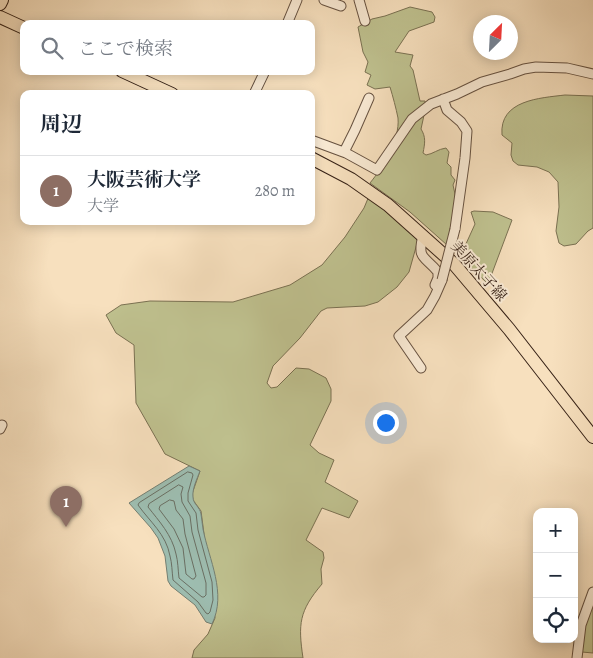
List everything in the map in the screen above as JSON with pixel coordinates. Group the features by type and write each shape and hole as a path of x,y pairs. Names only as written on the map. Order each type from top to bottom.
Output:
{"main road":[{"path":"0,4 2,0"},
{"path":"0,17 20,26"},
{"path":"131,75 163,90"},
{"name":"美原太子線","path":"315,160 350,179 388,205 454,264 509,329 593,437"}],"street":[{"path":"289,20 297,0"},
{"path":"324,0 336,3"},
{"path":"358,0 365,21"},
{"path":"315,141 344,152 377,170 412,119 432,104 443,99 482,82 536,67 567,68 593,74"},
{"path":"256,90 263,75"},
{"path":"344,152 369,98"},
{"path":"421,368 400,336 427,310 442,280 455,229 465,158 467,131 461,122 447,110 443,99"},
{"path":"423,235 420,251 438,272 438,278 428,300 431,303"},
{"path":"577,658 581,625 593,592"}],"green space":[{"path":"410,7 432,12 435,17 434,22 409,31 395,52 413,55 410,66 413,70 420,101 425,101 426,106 421,129 425,140 423,153 426,155 446,148 449,152 447,163 451,167 451,175 455,180 453,185 455,194 454,212 447,245 410,212 370,183 390,153 396,135 398,118 390,87 375,89 367,85 371,75 365,72 368,62 363,52 358,27 372,19"},
{"path":"565,95 593,96 593,228 576,244 564,246 559,243 556,231 559,207 558,182 549,172 537,167 518,165 513,161 511,155 512,143 502,135 503,123 507,114 514,108 533,100"},
{"path":"369,196 418,240 409,272 397,287 378,302 365,306 327,308 321,311 300,338 273,366 267,383 271,388 277,387 296,368 309,369 326,378 331,389 331,401 310,445 319,453 334,460 325,482 358,501 349,518 322,508 306,540 323,552 324,558 321,569 322,584 309,602 302,618 303,658 192,658 194,650 208,634 215,618 201,511 193,500 192,494 200,471 165,454 136,403 134,345 116,333 106,315 121,305 150,301 233,302 290,285 322,265 345,237 364,208"},
{"path":"471,212 493,212 512,220 488,284 460,257 475,224"},
{"path":"593,606 593,653 582,652 585,623"}],"water":[{"path":"189,466 200,471 194,487 193,499 200,512 217,588 218,600 212,624 206,622 195,605 171,586 168,581 165,556 158,538 129,503"}],"place":[{"name":"大阪芸術大学","path":"66,527"}]}
